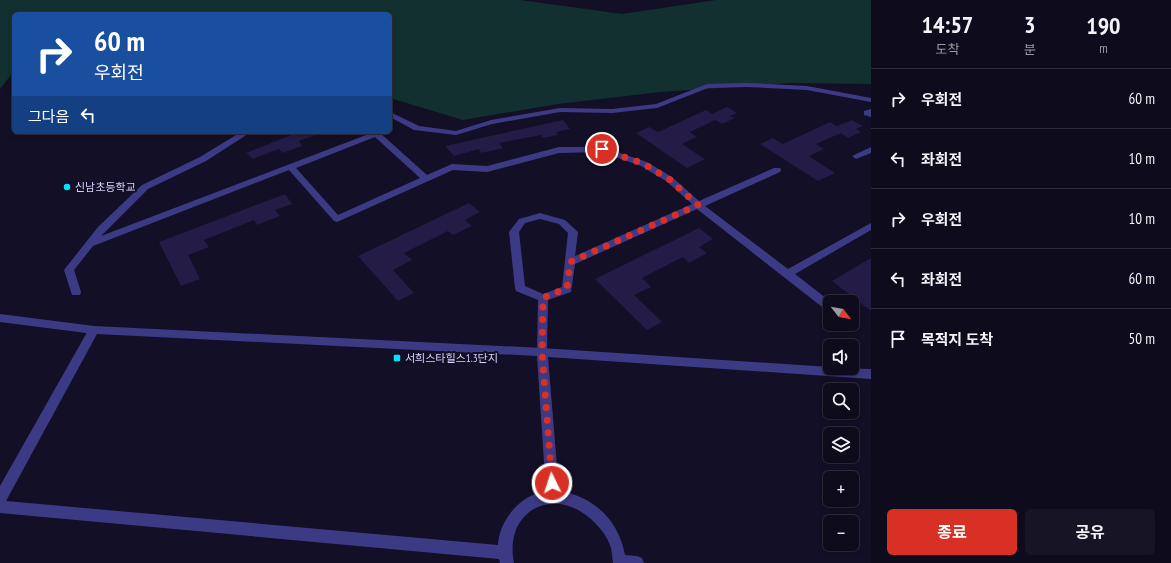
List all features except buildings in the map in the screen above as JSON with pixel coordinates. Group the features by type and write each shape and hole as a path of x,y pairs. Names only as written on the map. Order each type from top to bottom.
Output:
{"street":[{"path":"392,115 417,128 456,133 491,122 560,110 612,111 657,106 707,86 747,85 807,88 871,100"},
{"path":"871,111 867,113 871,115"},
{"path":"76,292 69,270 100,229 145,187 203,159 243,134"},
{"path":"89,244 376,134 426,178"},
{"path":"291,167 337,220 452,167 487,169 559,150 602,149 644,164 669,179 698,205 823,302"},
{"path":"856,156 871,150"},
{"path":"570,262 777,170"},
{"path":"540,216 562,222 573,232 570,262 567,288 543,298 520,288 514,232 522,221 540,216"},
{"path":"787,274 871,226"},
{"path":"543,298 542,352 553,498"},
{"path":"0,318 94,330 542,352 871,374"},
{"path":"0,499 94,330"},
{"path":"0,507 506,558 505,547 508,529 517,513 531,503 548,498 566,498 583,504 594,511 612,531 617,544 620,562 636,563"}],"green space":[{"path":"0,0 520,0 622,14 716,0 871,0 871,84 792,83 660,92 558,104 463,120 392,99 392,12 12,12 12,74 0,89"}],"place":[{"name":"신남초등학교","path":"67,187"},
{"name":"서희스타힐스1.3단지","path":"397,358"}],"route":[{"path":"552,483 542,352 543,298 567,288 570,262 698,205 669,179 644,164 602,149"}]}
